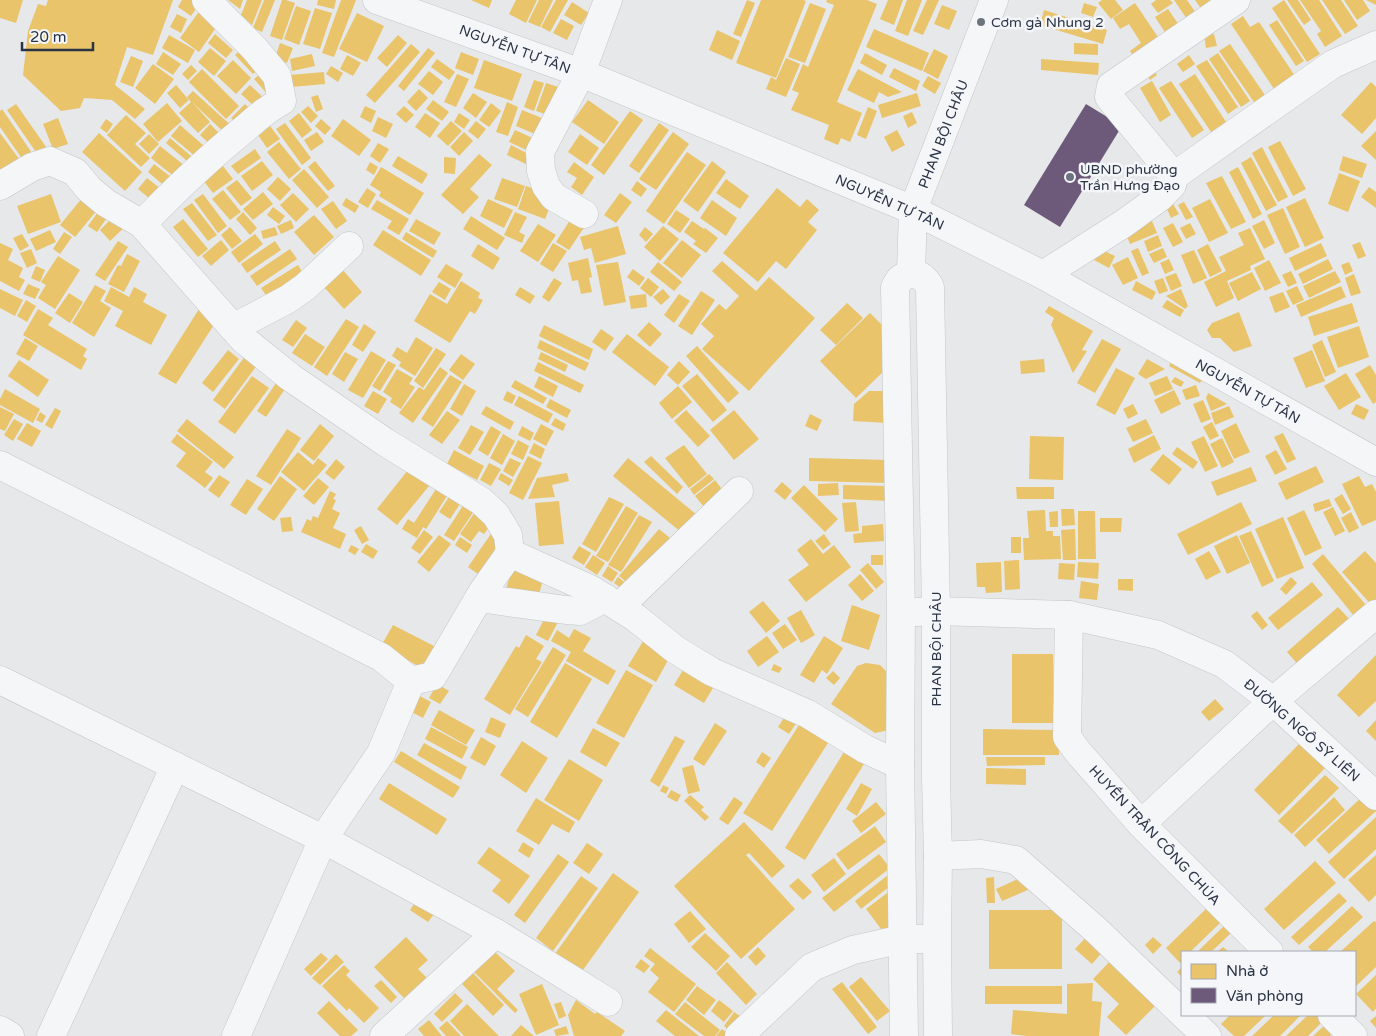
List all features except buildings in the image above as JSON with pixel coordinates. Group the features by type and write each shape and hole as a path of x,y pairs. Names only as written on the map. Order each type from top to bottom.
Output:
{"street":[{"path":"142,224 168,196 212,155 266,109 282,100 277,76 254,48 206,0"},
{"name":"NGUYỄN TỰ TÂN","path":"377,0 581,73 913,210 1043,275 1376,462"},
{"path":"584,214 554,197 546,186 541,171 540,152 581,73 608,0"},
{"name":"PHAN BỘI CHÂU","path":"938,1036 936,611 930,287 926,279 911,272 913,210 994,0"},
{"path":"1174,176 1109,96 1111,86 1236,0"},
{"path":"1043,275 1123,224 1159,198 1172,186 1174,176 1333,64 1376,45"},
{"path":"0,186 32,166 50,161 75,172 89,189 106,203 142,224 243,339 290,377 385,442 481,501 496,515 508,535 510,553 480,598 433,676 411,681"},
{"path":"234,328 288,299 305,287 349,246"},
{"path":"904,1036 900,765 901,613 895,288 900,279 911,272"},
{"path":"0,465 381,657 411,681"},
{"path":"480,598 580,611 612,603 739,492"},
{"path":"510,553 592,590 636,618 676,650 712,672 808,714 864,749 900,765"},
{"name":"ĐƯỜNG NGÔ SỸ LIÊN","path":"901,613 936,611 1069,615 1158,635 1224,664 1272,701 1376,796"},
{"path":"1141,824 1272,701 1376,614"},
{"name":"HUYỀN TRÂN CÔNG CHÚA","path":"1069,615 1067,737 1141,824 1268,951"},
{"path":"0,680 323,839 496,933 608,1002"},
{"path":"236,1036 323,839 381,752 411,681"},
{"path":"51,1036 175,766"},
{"path":"938,856 981,854 1016,860 1096,930 1181,1012"},
{"path":"384,1036 496,933"},
{"path":"739,1036 812,967 853,950 903,939 937,939"},
{"path":"1185,1016 1207,1036"},
{"path":"1333,1016 1353,1036"},
{"path":"0,1030 10,1036"}],"place":[{"name":"Cơm gà Nhung 2","path":"981,22"},
{"name":"UBND phường Trần Hưng Đạo","path":"1070,177"}]}
